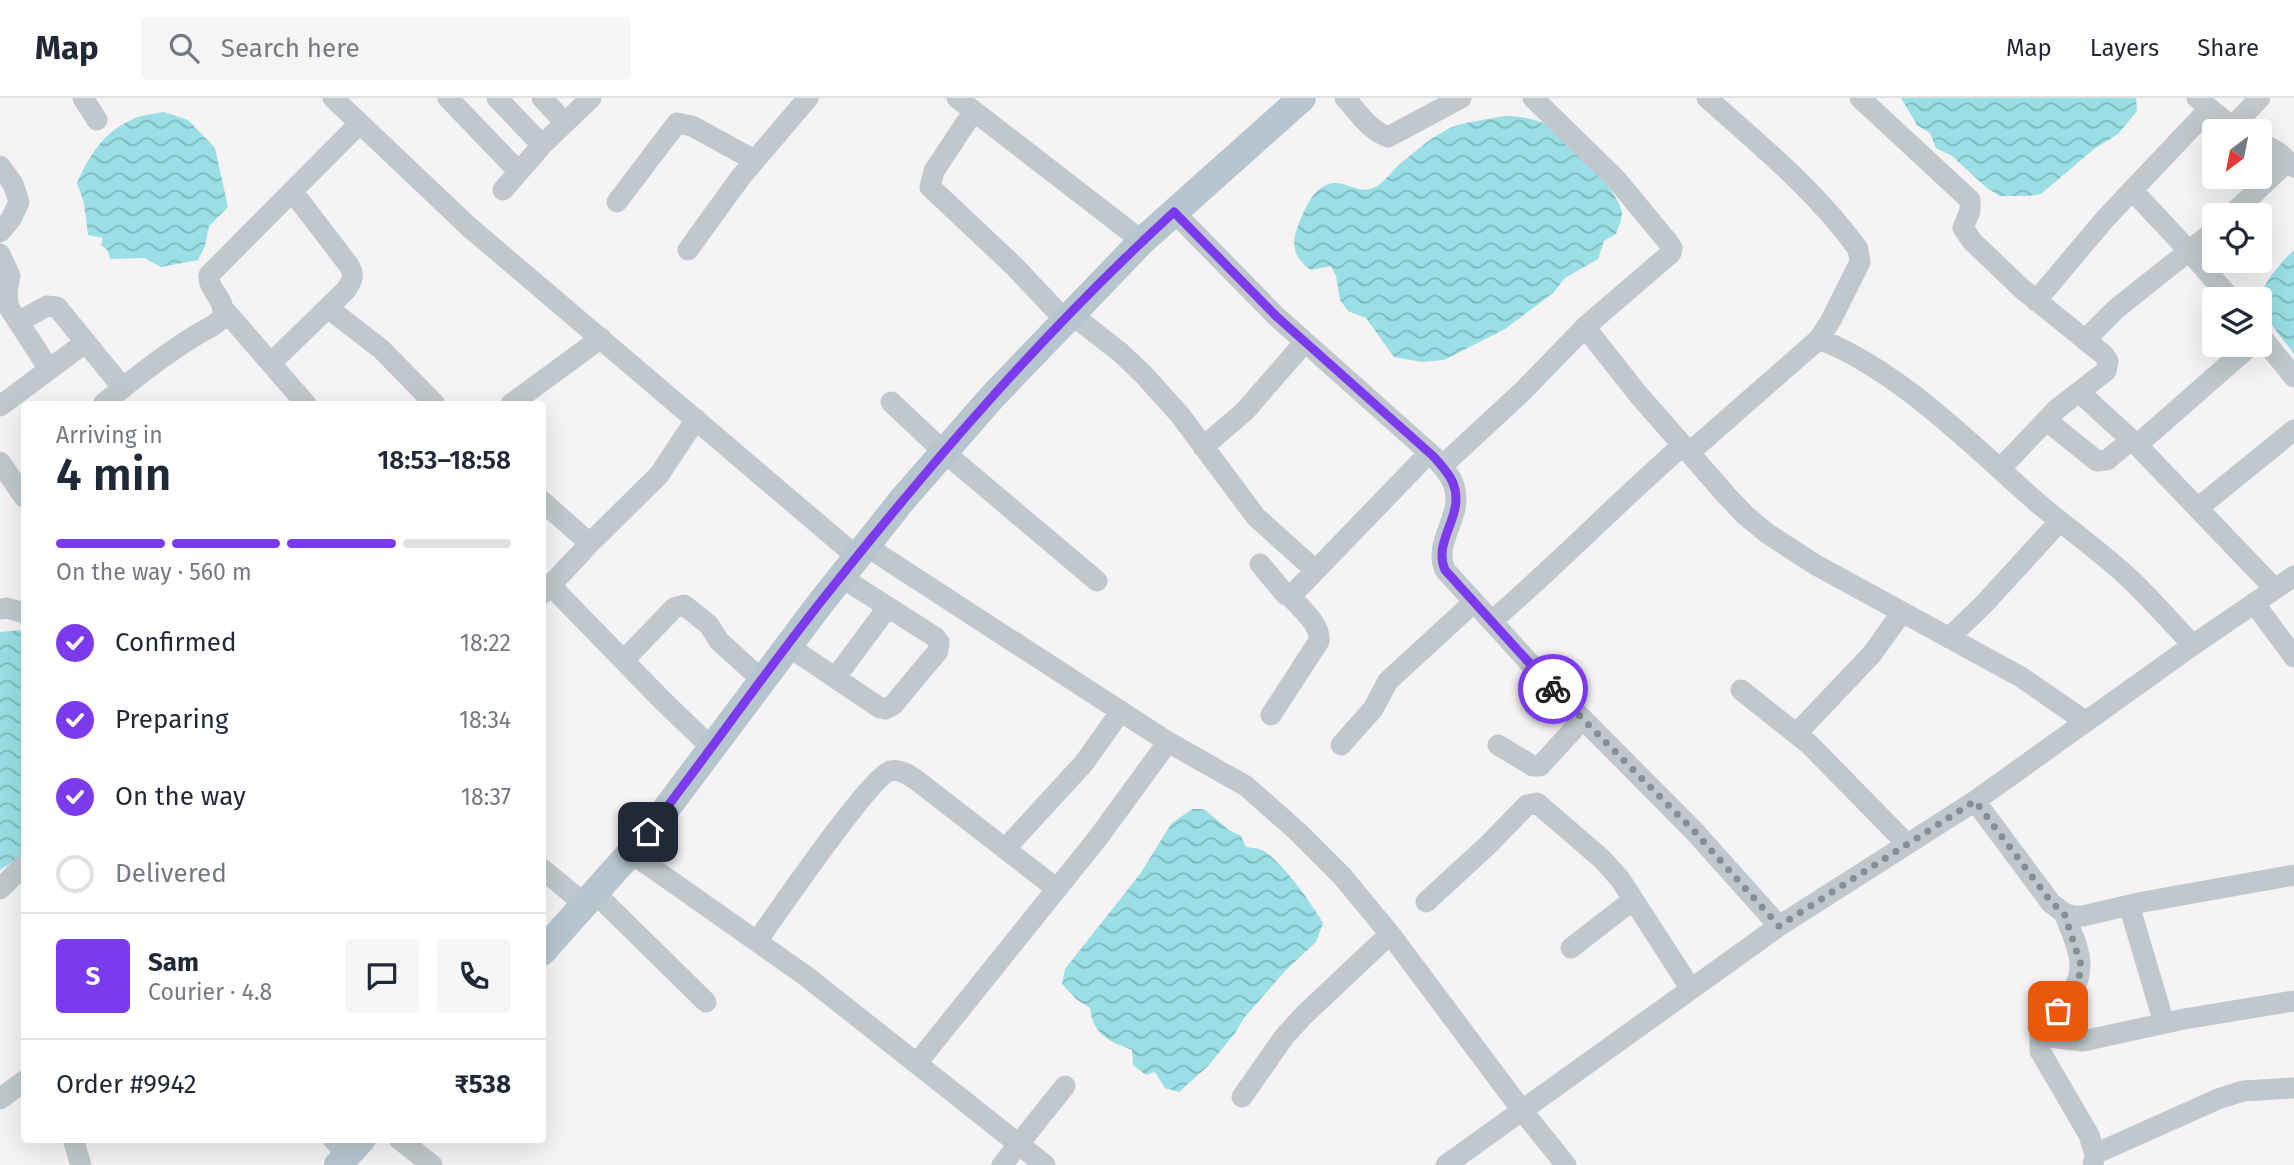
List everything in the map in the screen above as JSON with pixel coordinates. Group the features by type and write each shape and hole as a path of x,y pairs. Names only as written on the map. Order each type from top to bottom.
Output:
{"main road":[{"path":"546,948 631,853 866,546 993,396 1142,241 1302,98"}],"street":[{"path":"83,98 97,120"},
{"path":"333,98 468,226 696,419 866,546 1168,742 1246,786 1342,876 1390,934 1566,1165"},
{"path":"448,98 519,171"},
{"path":"496,98 542,145"},
{"path":"542,98 565,123"},
{"path":"502,190 542,145 591,98"},
{"path":"688,250 754,160 808,98"},
{"path":"1345,98 1370,126 1379,134 1388,137 1461,98"},
{"path":"1290,596 1435,460 1523,391 1585,327 1667,258 1672,248 1637,201 1532,98"},
{"path":"1492,621 1574,548 1628,494 1687,449 1819,339 1860,262 1858,249 1823,205 1707,98"},
{"path":"1860,98 1970,200 1970,211 1963,228 1966,234 2036,301 2104,355 2109,367 2046,420 2000,469"},
{"path":"2242,119 2260,98"},
{"path":"2036,301 2203,104 2222,119"},
{"path":"1142,241 965,105 929,181 933,193 1068,317 1144,375 1180,415 1256,517 1315,570"},
{"path":"617,202 677,123 692,126 754,160"},
{"path":"303,401 222,307 208,281 209,275 359,124"},
{"path":"2245,203 2291,164 2272,149"},
{"path":"0,166 13,184 19,202 11,219 0,232"},
{"path":"2132,190 2220,287"},
{"path":"271,363 328,308 353,278 353,271 292,191"},
{"path":"1174,212 1304,343 1435,460 1453,483 1456,497 1455,511 1440,550 1440,560 1445,570 1583,719 1694,831 1779,926"},
{"path":"2085,340 2116,309 2202,241"},
{"path":"0,254 10,276 6,298 10,322 49,369"},
{"path":"10,322 53,306 61,311 123,388"},
{"path":"107,401 182,344 215,324 223,316 222,307"},
{"path":"328,308 381,349 432,401"},
{"path":"1585,327 1637,393 1736,506 1768,534 1816,565 2021,677 2086,722"},
{"path":"515,401 601,338"},
{"path":"1819,339 1847,352 1922,402 2129,578 2193,645"},
{"path":"0,406 86,342"},
{"path":"1203,447 1245,411 1304,343"},
{"path":"2272,353 2294,377"},
{"path":"2046,420 2097,461 2107,460 2134,442 2235,357"},
{"path":"2079,392 2134,442 2275,589"},
{"path":"891,402 944,452 1097,581"},
{"path":"696,419 659,475 547,590 624,660 712,748"},
{"path":"2198,508 2294,430"},
{"path":"0,462 21,493"},
{"path":"546,504 582,535 587,541 586,547"},
{"path":"1949,638 2060,521"},
{"path":"788,646 880,708 889,708 938,651 939,642 888,607 866,546"},
{"path":"1260,564 1320,634 1319,640 1271,715"},
{"path":"1446,1165 1779,926 1975,801 2294,576"},
{"path":"926,632 946,598"},
{"path":"1341,745 1373,709 1388,681 1474,601"},
{"path":"2254,603 2294,657"},
{"path":"624,660 674,608 684,605 709,625 719,641 762,681"},
{"path":"835,678 888,607"},
{"path":"0,609 21,611"},
{"path":"1797,733 1872,654 1902,612"},
{"path":"1741,690 1797,733 1907,844"},
{"path":"1005,849 1084,763 1121,711"},
{"path":"1498,746 1533,766 1540,766 1583,719"},
{"path":"917,1063 1097,839 1168,742"},
{"path":"757,941 801,878 858,805 882,776 892,771 902,771 915,779 1057,889"},
{"path":"1975,801 2052,903 2064,913 2073,916 2294,875"},
{"path":"1426,902 1532,802 1543,807 1602,859 1620,879 1691,989"},
{"path":"631,853 806,976 1045,1165"},
{"path":"0,889 21,868"},
{"path":"546,871 591,899 706,1002"},
{"path":"1571,948 1633,900"},
{"path":"2129,905 2164,1023"},
{"path":"2064,913 2081,965 2079,978 2073,991 2040,1036 2040,1051 2089,1135 2094,1159 2218,1098 2243,1091 2294,1088"},
{"path":"1242,1097 1265,1062 1297,1022 1390,934"},
{"path":"2040,1036 2082,1041 2164,1023 2294,1000"},
{"path":"0,1099 21,1083"},
{"path":"1002,1165 1065,1086"},
{"path":"74,1143 81,1165"},
{"path":"404,1143 432,1165"}],"water":[{"path":"1901,98 2136,98 2137,111 2118,134 2094,149 2041,194 2000,196 1988,189 1952,156 1936,148 1930,133 1917,125"},
{"path":"164,112 188,120 215,148 228,207 209,226 205,246 198,260 161,267 145,258 110,259 108,251 101,245 103,238 88,235 84,203 77,183 92,155 113,131 135,118"},
{"path":"1503,116 1523,117 1542,123 1555,129 1572,143 1605,181 1619,205 1622,215 1616,234 1604,241 1598,259 1565,278 1553,293 1505,329 1444,360 1422,362 1394,357 1366,318 1348,311 1340,300 1336,276 1331,266 1311,270 1299,258 1294,240 1301,218 1314,195 1326,185 1338,183 1367,190 1373,188 1427,142 1448,129"},
{"path":"2294,250 2294,354 2272,325 2272,287 2264,287"},
{"path":"21,630 21,857 0,870 0,632"},
{"path":"1192,809 1204,809 1229,830 1241,836 1246,847 1260,849 1270,855 1296,883 1323,923 1316,942 1287,969 1244,1018 1208,1066 1179,1092 1165,1088 1155,1072 1146,1075 1133,1065 1132,1050 1104,1036 1095,1025 1090,1008 1076,999 1062,984 1065,969 1140,874 1171,824"}],"way so far":[{"path":"1553,689 1694,831 1779,926 1975,801 2021,864 2052,903 2064,913 2081,965 2073,991 2058,1011"}],"route":[{"path":"648,832 818,605 904,499 993,396 1142,241 1174,212 1276,316 1433,456 1447,472 1456,497 1455,511 1440,550 1440,560 1445,570 1553,689"}]}
